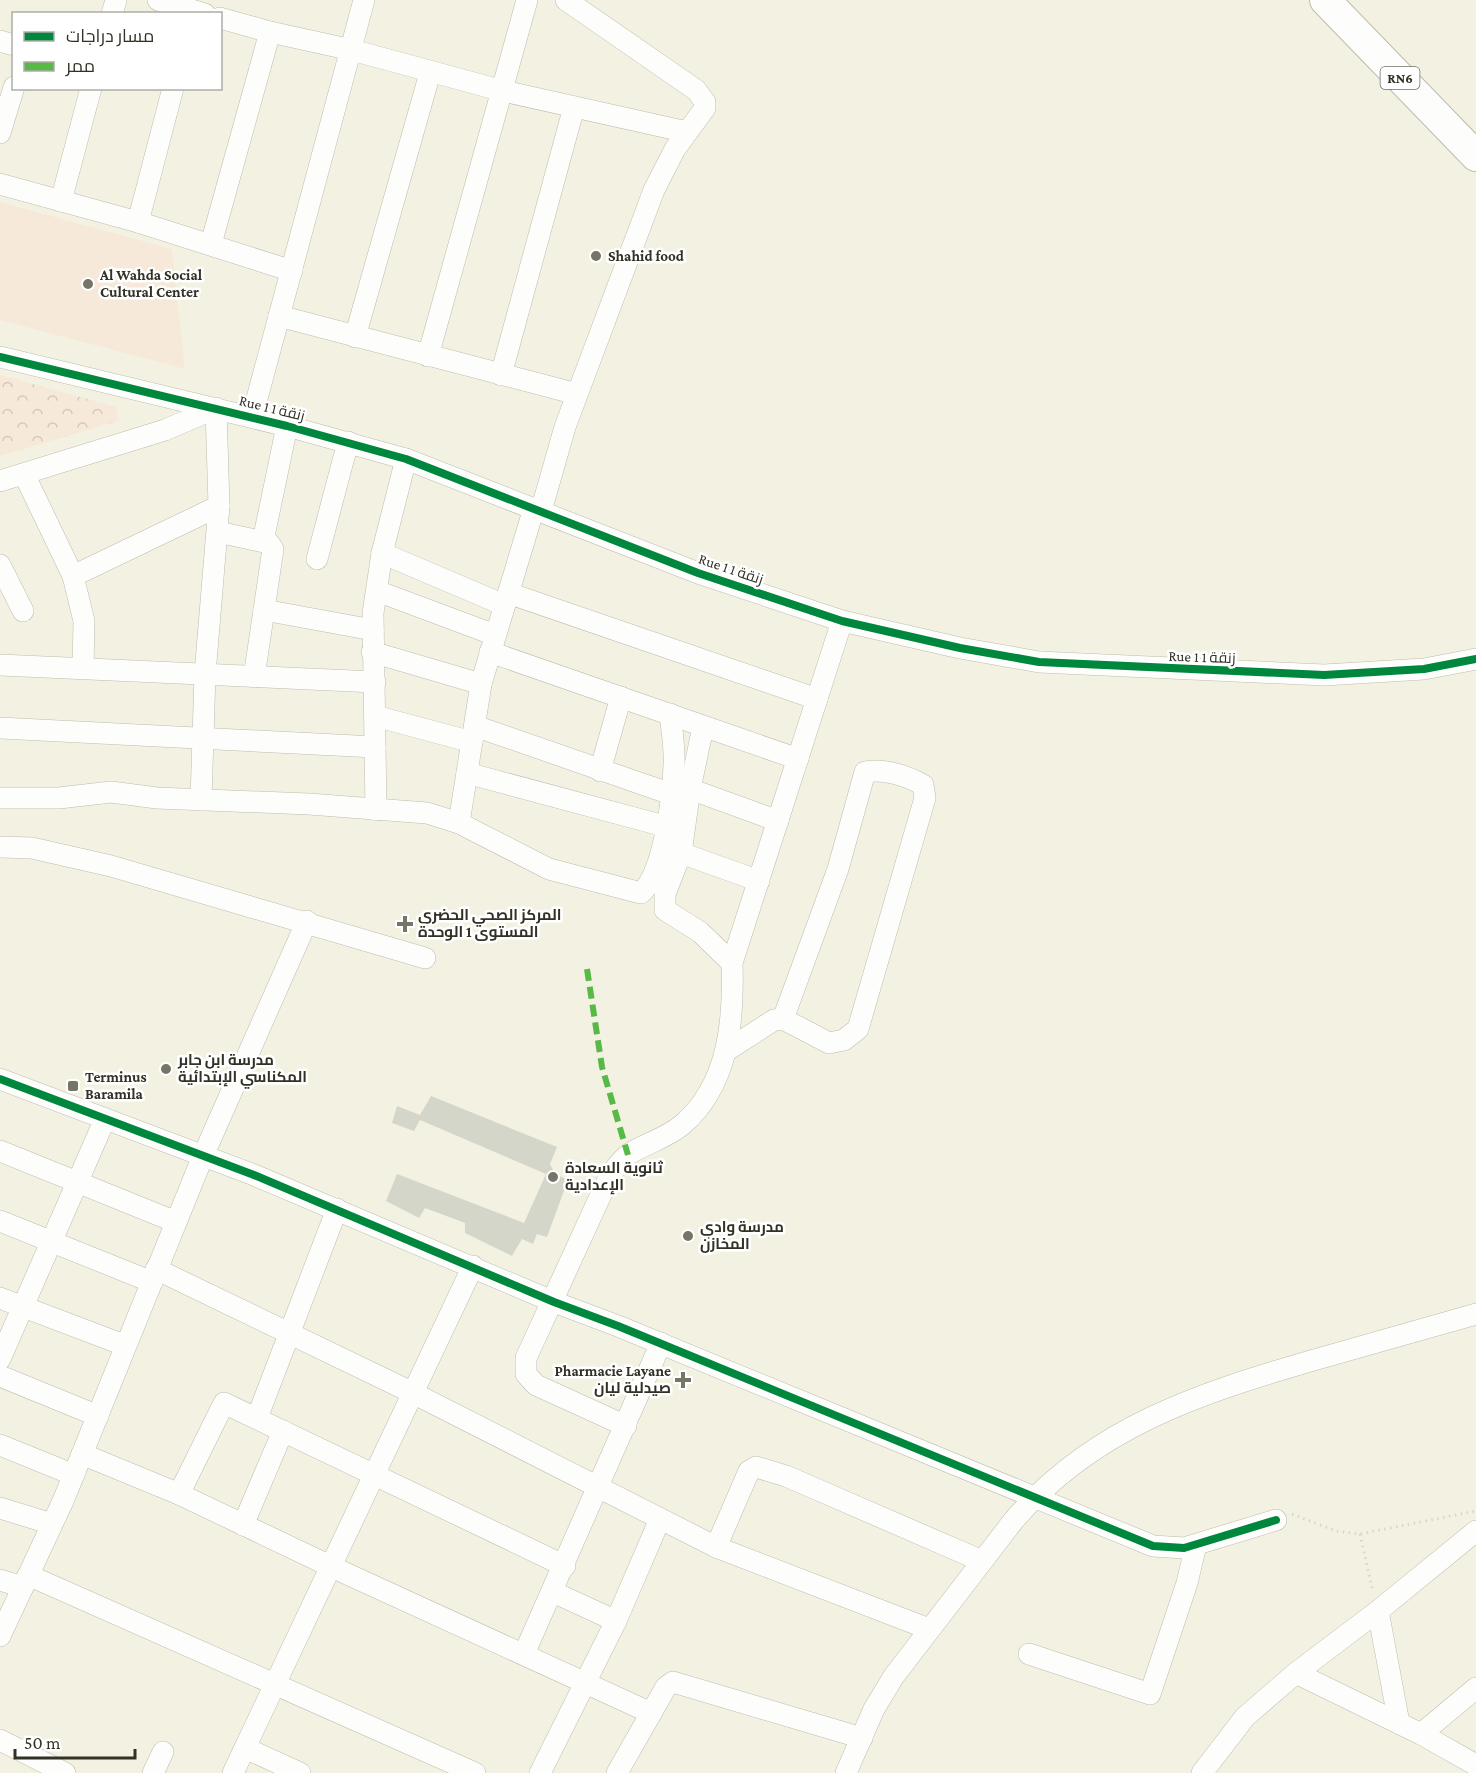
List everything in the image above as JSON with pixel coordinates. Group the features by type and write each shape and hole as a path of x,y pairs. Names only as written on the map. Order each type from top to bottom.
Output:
{"highway":[{"name":"RN6","path":"1325,0 1476,156"},
{"name":"RN6","path":"1353,0 1476,127"}],"street":[{"path":"158,0 197,12"},
{"path":"252,417 364,0"},
{"path":"428,356 527,0"},
{"path":"459,823 481,684 506,599 577,394 654,190 687,132 705,108 702,96 566,0"},
{"path":"222,19 352,50 503,92 687,132"},
{"path":"211,244 270,32"},
{"path":"355,337 430,73"},
{"path":"0,133 13,90"},
{"path":"61,201 90,90"},
{"path":"138,222 172,90"},
{"path":"501,375 573,107"},
{"path":"0,184 138,222 292,271"},
{"path":"279,316 577,394"},
{"name":"Rue 1 زنقة 1","path":"0,357 288,426 406,459 698,573 842,621 960,648 1039,662 1324,675 1424,669 1476,659"},
{"path":"0,480 165,430 216,408 219,506 205,674 201,800"},
{"path":"262,541 288,426"},
{"path":"317,559 348,442"},
{"path":"376,810 373,630 382,553 406,459"},
{"path":"24,474 74,576 84,621 83,668"},
{"path":"74,576 219,506"},
{"path":"218,532 269,543 273,555 254,677"},
{"path":"382,553 506,599 817,699"},
{"path":"0,565 23,611"},
{"path":"377,591 621,698 798,759"},
{"path":"264,610 373,630"},
{"path":"627,1426 536,1385 526,1374 526,1358 554,1302 610,1175 628,1155 658,1142 682,1125 710,1094 726,1051 733,984 732,963 842,621"},
{"path":"372,652 481,684"},
{"path":"0,665 375,682"},
{"path":"600,771 621,698"},
{"path":"670,714 674,764 681,792 681,853 665,894 665,910 700,932 732,963"},
{"path":"375,716 474,734 778,821"},
{"path":"0,798 59,798 111,792 201,800 309,804 427,813 459,823 549,869 641,892 650,885 703,727"},
{"path":"0,728 375,747"},
{"path":"726,1051 774,1020 783,1019 829,1043 844,1040 858,1029 925,798 923,785 914,779 875,770 865,772 838,869 783,1019"},
{"path":"467,773 668,827"},
{"path":"0,847 56,852 307,921 425,958"},
{"path":"681,853 759,881"},
{"path":"0,1636 74,1475 124,1345 203,1156 307,921"},
{"path":"0,1079 337,1209 554,1302 661,1343 1153,1546 1171,1549 1196,1545 1276,1520"},
{"path":"0,1359 105,1119"},
{"path":"0,1151 78,1180 177,1222"},
{"path":"257,1418 292,1332 337,1209"},
{"path":"0,1221 51,1241 154,1275 292,1332 716,1547 929,1629"},
{"path":"233,1773 332,1567 411,1392 473,1266"},
{"path":"0,1298 124,1345"},
{"path":"846,1773 874,1709 894,1676 1033,1498 1067,1467 1132,1425 1175,1404 1268,1373 1476,1314"},
{"path":"524,1654 627,1426 661,1343"},
{"path":"0,1376 98,1416"},
{"path":"179,1494 224,1403 565,1566"},
{"path":"243,1525 283,1431"},
{"path":"0,1444 74,1475"},
{"path":"82,1454 179,1494 332,1567 651,1713"},
{"path":"716,1547 748,1471 756,1467 786,1476 982,1561"},
{"path":"0,1508 52,1524"},
{"path":"540,1773 616,1621 660,1519"},
{"path":"1202,1773 1245,1717 1296,1673 1378,1611 1476,1531"},
{"path":"1029,1654 1150,1694 1187,1583 1196,1545"},
{"path":"0,1580 26,1581 475,1773"},
{"path":"553,1592 616,1621"},
{"path":"1378,1611 1399,1723"},
{"path":"1296,1673 1421,1734 1476,1765"},
{"path":"616,1773 666,1687 673,1682 862,1738"},
{"path":"1421,1734 1476,1688"},
{"path":"0,1740 65,1773"},
{"path":"245,1748 300,1773"},
{"path":"153,1773 163,1752"}],"path":[{"path":"1276,1520 1284,1515 1294,1514 1336,1531 1360,1534 1476,1511"},
{"path":"1360,1534 1378,1611"}],"green space":[{"name":"Al Wahda Social Cultural Center","path":"0,202 172,249 185,369 0,320"},
{"path":"0,375 117,407 118,421 0,456"}],"building":[{"name":"ثانوية السعادة الإعدادية","path":"431,1096 557,1147 550,1164 555,1174 568,1180 547,1237 537,1234 533,1244 522,1239 512,1256 465,1233 465,1223 425,1208 419,1218 386,1201 397,1174 524,1223 546,1174 420,1120 414,1131 392,1123 397,1106 420,1115"}],"marked path":[{"path":"587,969 602,1067 628,1155"}],"cycle path":[{"path":"0,357 287,426 406,459 698,573 842,621 960,648 1039,662 1324,675 1424,669 1476,659"},
{"path":"0,1079 254,1175 554,1302 618,1326 1153,1546 1184,1548 1276,1520"}],"place":[{"name":"Shahid food","path":"596,256"},
{"name":"Al Wahda Social Cultural Center","path":"88,284"},
{"name":"المركز الصحي الحضري المستوى 1 الوحدة","path":"405,924"},
{"name":"مدرسة ابن جابر المكناسي الإبتدائية","path":"166,1069"},
{"name":"Terminus Baramila","path":"73,1086"},
{"name":"ثانوية السعادة الإعدادية","path":"553,1177"},
{"name":"مدرسة وادي المخازن","path":"688,1236"},
{"name":"Pharmacie Layane صيدلية ليان","path":"683,1380"}]}
